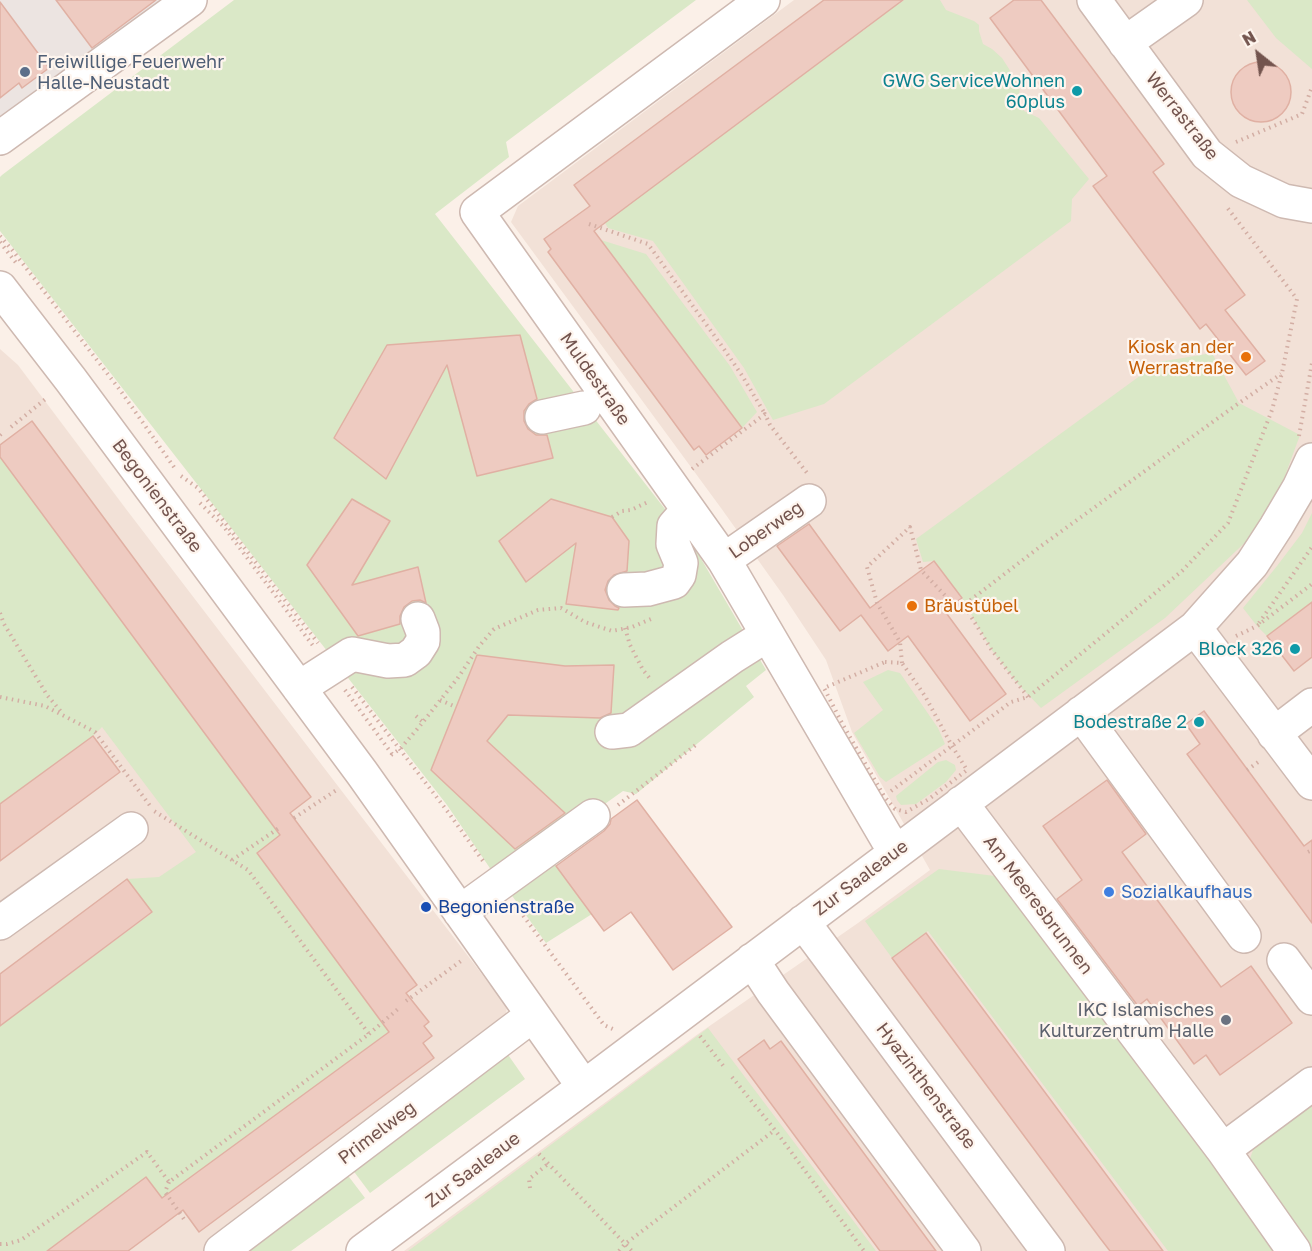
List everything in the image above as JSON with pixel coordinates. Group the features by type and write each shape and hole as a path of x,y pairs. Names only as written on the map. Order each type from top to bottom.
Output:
{"street":[{"path":"0,138 190,0"},
{"name":"Muldestraße","path":"763,0 477,212 682,489 896,852"},
{"name":"Werrastraße","path":"1094,0 1208,154 1241,181 1284,201 1312,206"},
{"path":"1125,43 1186,0"},
{"name":"Begonienstraße","path":"0,288 71,380 369,783 584,1087"},
{"path":"542,417 584,408"},
{"name":"Zur Saaleaue","path":"363,1251 1081,713 1203,638 1276,527 1299,488 1312,460"},
{"name":"Loberweg","path":"724,560 809,488"},
{"path":"624,590 648,589 674,582 679,575 681,563 673,544 674,526 682,489"},
{"path":"299,688 352,654 388,662 405,660 416,652 423,641 423,632 418,619"},
{"path":"612,732 629,730 767,635"},
{"path":"1203,638 1312,783"},
{"path":"1274,734 1312,705"},
{"path":"1081,713 1244,936"},
{"name":"Am Meeresbrunnen","path":"961,803 1223,1150 1294,1251"},
{"path":"460,912 593,816"},
{"path":"0,923 143,820"},
{"name":"Hyazinthenstraße","path":"802,922 1048,1251"},
{"path":"752,960 773,992 964,1251"},
{"path":"1284,960 1312,998"},
{"name":"Primelweg","path":"221,1251 533,1015"},
{"path":"1223,1150 1312,1084"}],"path":[{"path":"1208,154 1302,114 1312,87"},
{"path":"884,796 1011,702 1028,697 1182,571 1228,523 1272,410 1297,299 1222,200"},
{"path":"589,224 648,244 737,367 809,488"},
{"path":"0,236 120,390 182,478 198,488 400,749 604,1025 624,1033"},
{"path":"903,663 885,662 824,688 884,796 895,809 906,812 929,799 967,770 925,696 903,663 900,642 877,603 867,567 910,527 921,570 953,604 964,605 1041,546 1282,373"},
{"path":"11,426 71,380"},
{"path":"612,517 622,511 642,506 682,489 765,414"},
{"path":"1257,626 1312,547"},
{"path":"1203,638 1257,626 1312,584"},
{"path":"964,605 990,649 1028,697"},
{"path":"386,759 400,749 423,722 494,629 538,610 561,609 585,622 612,631 632,627 658,616"},
{"path":"0,614 47,695 65,716"},
{"path":"624,628 643,670 669,701"},
{"path":"0,697 45,706 95,732 143,820 232,860 248,870 369,1034"},
{"path":"440,700 456,707"},
{"path":"416,716 423,722"},
{"path":"593,816 598,822 697,744"},
{"path":"1247,770 1258,763"},
{"path":"294,818 345,784"},
{"path":"232,860 279,828"},
{"path":"406,1001 483,944"},
{"path":"186,1222 165,1192 169,1182 369,1034 398,1009"},
{"path":"699,1035 725,1068"},
{"path":"732,1077 775,1130 864,1251"},
{"path":"619,1251 625,1244 775,1130"},
{"path":"0,1244 21,1240 147,1152 169,1182"},
{"path":"537,1152 632,1251"},
{"path":"530,1188 529,1179 548,1164"}],"shaded area":[{"path":"0,0 173,0 0,126"},
{"path":"794,0 1312,0 1312,1251 404,1251 698,1034 930,870 852,732 826,660 721,508 511,222 518,206"},
{"path":"0,349 18,365 507,1007 505,1020 221,1251 0,1251"}],"green space":[{"path":"234,0 696,0 506,142 509,157 435,214 693,545 766,670 746,686 754,697 636,794 623,791 498,880 447,805 0,231 0,177 2,175"},
{"path":"895,0 899,4 904,0 940,0 946,10 979,25 983,44 1002,58 1020,86 1019,96 1024,111 1039,118 1089,179 1072,199 1071,221 824,404 773,420 744,368 653,241 608,228 604,221 846,43 859,27 863,31 883,15"},
{"path":"1247,0 1312,0 1312,69 1276,38"},
{"path":"601,240 646,254 730,366 757,412 742,428"},
{"path":"1212,353 1239,403 1300,435 1279,492 1254,534 1165,618 1041,708 1017,683 991,649 962,598 934,561 923,562 916,539 1159,362"},
{"path":"0,457 273,825 283,833 257,853 406,1019 162,1199 47,1251 0,1251 0,1026 152,913 127,879 159,877 196,852 102,727 0,804"},
{"path":"1312,513 1312,602 1267,636 1243,608 1302,533"},
{"path":"888,670 900,673 938,728 945,744 886,782 880,777 854,733 883,710 863,682"},
{"path":"946,760 955,765 956,770 946,782 916,804 901,805 896,796 938,762"},
{"path":"553,861 592,914 546,943 505,886"},
{"path":"939,869 995,876 1287,1251 1168,1251 928,931 892,958 865,921"},
{"path":"708,1028 876,1251 408,1251"},
{"path":"504,1049 525,1079 370,1193 349,1165"},
{"path":"1312,1096 1312,1251 1307,1251 1247,1167 1258,1136"},
{"path":"343,1169 365,1198 291,1251 233,1251"}],"building":[{"path":"56,0 156,0 92,48"},
{"path":"824,0 903,0 594,231 742,428 706,455 699,446 694,450 548,252 551,249 544,239 590,206 574,185"},
{"name":"GWG ServiceWohnen 60plus","path":"1014,0 1041,0 1164,164 1153,172 1245,295 1225,310 1265,361 1246,375 1206,324 1200,329 1093,186 1107,176 990,18"},
{"path":"0,2 49,68 22,88 19,83 0,98"},
{"path":"1255,62 1267,62 1278,67 1286,75 1291,92 1289,104 1278,117 1267,122 1255,122 1244,117 1236,109 1231,98 1231,86 1236,75 1244,67"},
{"path":"520,335 537,399 524,411 524,421 528,429 536,435 547,435 553,458 477,476 447,365 386,479 334,438 387,345"},
{"path":"32,421 311,797 290,813 417,985 406,993 429,1022 424,1026 432,1036 423,1043 434,1058 199,1232 183,1210 128,1251 47,1251 146,1177 162,1198 389,1032 257,853 280,835 0,457 0,445"},
{"path":"352,499 390,521 352,585 418,567 426,603 420,600 412,601 404,607 400,616 400,624 358,636 307,565"},
{"path":"551,499 612,517 629,541 627,571 614,575 608,581 605,590 609,600 619,608 618,610 566,604 576,543 526,582 499,541"},
{"path":"809,524 870,608 934,561 962,598 944,610 1006,694 970,721 908,636 888,651 861,615 840,631 777,546"},
{"name":"Block 326","path":"1312,602 1312,657 1294,671 1267,636"},
{"path":"477,655 565,666 614,665 611,713 600,718 508,715 487,741 565,813 515,849 431,770"},
{"path":"1204,711 1304,846 1312,840 1312,923 1187,754 1200,744 1186,724"},
{"path":"93,736 120,772 0,861 0,804"},
{"name":"Sozialkaufhaus","path":"1107,780 1146,834 1122,852 1221,987 1251,966 1292,1023 1220,1075 1206,1055 1194,1064 1147,999 1138,1006 1057,899 1082,880 1043,826"},
{"path":"637,800 732,927 673,970 631,912 604,931 556,866 604,831 611,819"},
{"path":"127,879 152,912 0,1026 0,974"},
{"path":"926,933 1163,1251 1110,1251 1100,1238 892,958"},
{"path":"764,1040 770,1049 781,1041 936,1251 880,1251 738,1059"}],"place":[{"name":"Freiwillige Feuerwehr Halle-Neustadt","path":"25,72"},
{"name":"GWG ServiceWohnen 60plus","path":"1077,91"},
{"name":"Kiosk an der Werrastraße","path":"1246,357"},
{"name":"Bräustübel","path":"912,606"},
{"name":"Block 326","path":"1295,649"},
{"name":"Bodestraße 2","path":"1199,722"},
{"name":"Sozialkaufhaus","path":"1109,892"},
{"name":"Begonienstraße","path":"426,907"},
{"name":"IKC Islamisches Kulturzentrum Halle","path":"1226,1020"}]}
